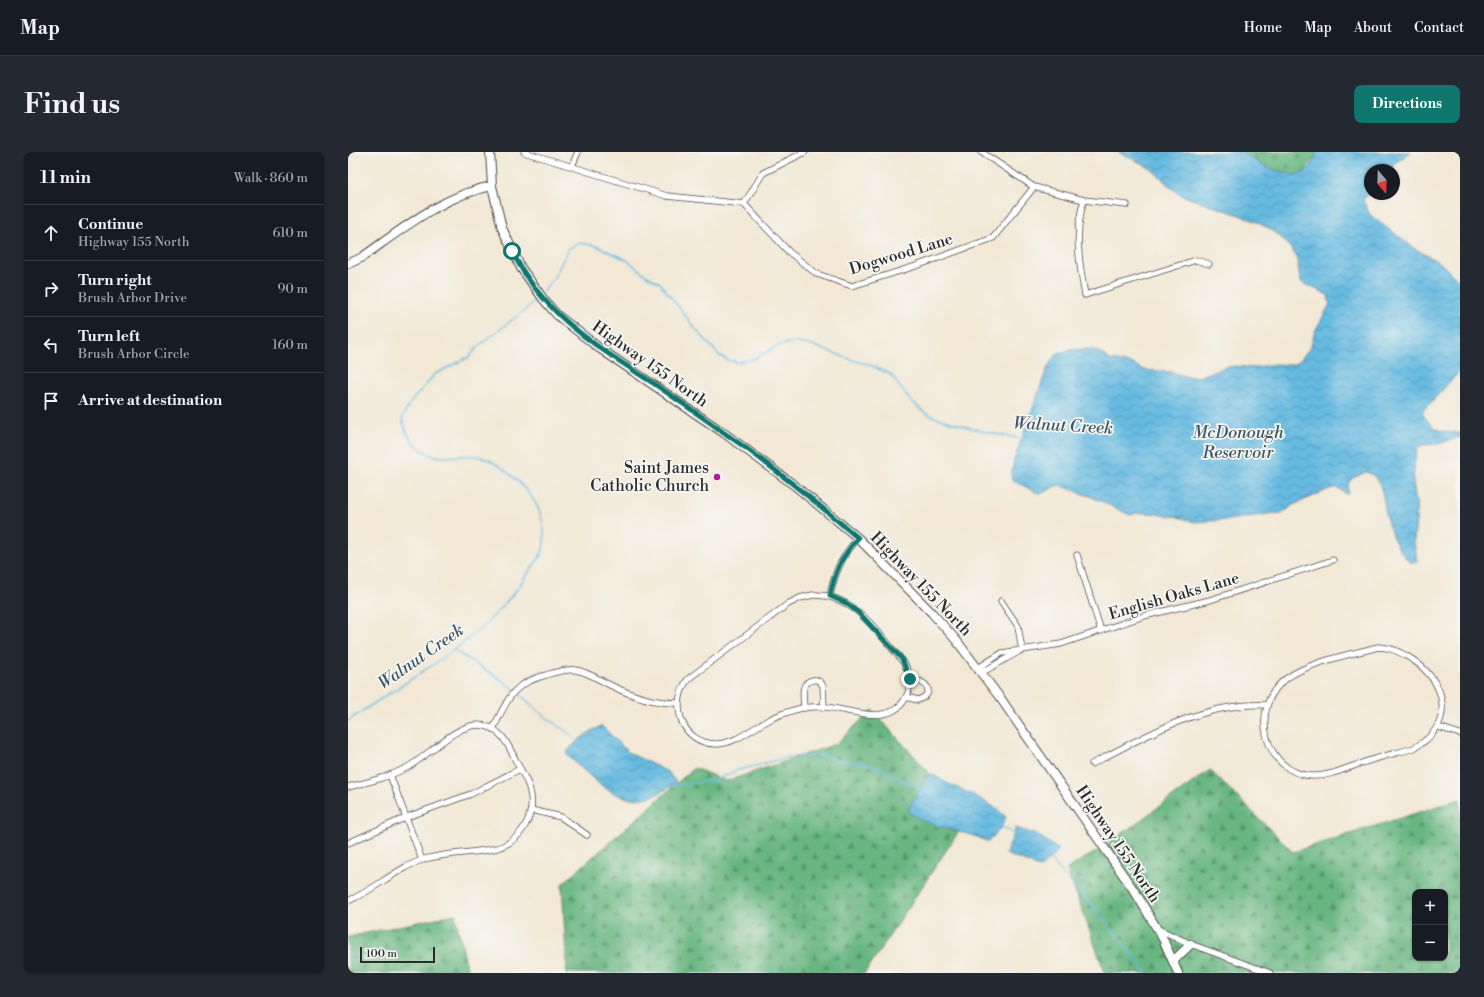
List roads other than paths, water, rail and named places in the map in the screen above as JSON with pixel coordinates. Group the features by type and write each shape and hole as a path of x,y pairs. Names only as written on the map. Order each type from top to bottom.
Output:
{"main road":[{"name":"Highway 155 North","path":"490,152 492,186 499,216 507,239 532,285 557,315 605,352 724,433 794,485 858,538 932,613 980,671 1137,895 1158,929 1174,961 1178,973"},
{"path":"348,264 361,258 442,204 465,194 492,186"},
{"path":"1174,961 1190,944"}],"street":[{"path":"524,152 666,196 744,204 763,173 805,152"},
{"path":"572,166 578,152"},
{"path":"981,152 1034,187 1084,200 1127,205"},
{"name":"Dogwood Lane","path":"744,204 789,252 817,274 852,286 916,266 993,238 1034,187"},
{"path":"1084,200 1078,223 1077,245 1085,295 1196,260 1209,264"},
{"path":"830,596 839,563 858,538"},
{"path":"1077,554 1101,631"},
{"name":"English Oaks Lane","path":"980,671 1022,650 1056,646 1153,613 1210,600 1333,560"},
{"path":"819,595 830,596 846,603 859,613 902,659 910,679 906,697 892,711 879,715 824,707 804,708 779,715 734,739 716,744 703,741 690,733 682,722 678,703 680,691 690,676 792,602 804,597 819,595"},
{"path":"1001,601 1018,626 1022,650"},
{"path":"1378,647 1386,647 1396,650 1413,660 1435,680 1442,701 1438,727 1424,742 1414,748 1328,774 1310,776 1285,766 1270,749 1265,732 1267,705 1281,683 1296,672 1349,654 1378,647"},
{"path":"493,729 511,694 521,685 532,679 564,670 587,673 623,692 643,698 658,702 678,703"},
{"path":"906,697 918,700 925,696 928,692 927,686 923,682 910,679"},
{"path":"804,708 804,687 808,682 813,680 818,681 823,686 824,707"},
{"path":"1092,764 1157,730 1219,709 1245,704 1267,705"},
{"path":"348,787 390,776 420,760 462,729 477,725 493,729 506,740 530,791 531,810 523,830 513,840 505,845 494,848 442,855 422,860 396,872 348,901"},
{"path":"1438,727 1460,734"},
{"path":"348,842 407,817 471,794 520,769"},
{"path":"390,776 407,817 422,860"},
{"path":"531,810 561,817 587,835"},
{"path":"1158,929 1190,944 1270,973"}],"water":[{"name":"McDonough Reservoir","path":"1118,152 1241,152 1268,168 1293,175 1304,173 1311,165 1317,152 1411,152 1394,164 1364,164 1363,200 1370,215 1414,248 1442,264 1460,282 1460,371 1422,412 1432,426 1448,433 1460,431 1460,437 1438,444 1422,445 1418,448 1415,459 1413,481 1417,510 1414,541 1417,561 1411,563 1396,544 1387,520 1380,485 1372,475 1366,472 1351,479 1348,485 1348,494 1338,488 1332,488 1293,505 1282,514 1274,513 1229,520 1193,522 1178,517 1149,513 1136,513 1130,515 1092,497 1059,485 1040,494 1012,480 1011,475 1014,460 1048,366 1058,353 1069,350 1090,349 1099,352 1110,360 1133,364 1143,370 1172,372 1187,377 1198,377 1227,367 1236,366 1253,368 1274,364 1293,365 1301,359 1311,346 1315,331 1330,304 1328,295 1301,282 1295,255 1286,242 1274,232 1245,217 1184,196 1170,187 1151,169"},
{"path":"602,726 629,753 668,772 676,782 659,793 644,798 630,798 616,794 604,787 566,754 582,737"},
{"path":"932,774 950,785 979,798 1006,817 1000,829 988,842 978,837 937,826 917,818 908,811 924,780"},
{"path":"1016,828 1036,834 1059,850 1041,868 1006,854"}],"waterway":[{"name":"Walnut Creek","path":"543,292 555,276 569,248 580,243 597,246 627,260 647,276 660,283 694,327 719,355 727,360 738,362 754,359 778,346 794,342 817,347 855,361 868,364 890,374 910,400 925,413 985,432 1023,439"},
{"name":"Walnut Creek","path":"348,721 469,639 510,598 538,560 542,552 544,534 541,515 533,499 513,477 496,464 481,457 466,455 443,457 428,453 416,445 411,439 402,418 410,403 435,374 469,357 481,344 525,310 539,296"},
{"path":"455,651 514,689"},
{"path":"517,692 542,714 579,741"},
{"path":"672,786 717,780 735,771 792,756 823,755 838,761 857,762 878,767 919,788"},
{"path":"1001,826 1014,834"},
{"path":"1050,859 1093,906 1147,973"}],"place":[{"name":"Saint James Catholic Church","path":"717,477"}]}
